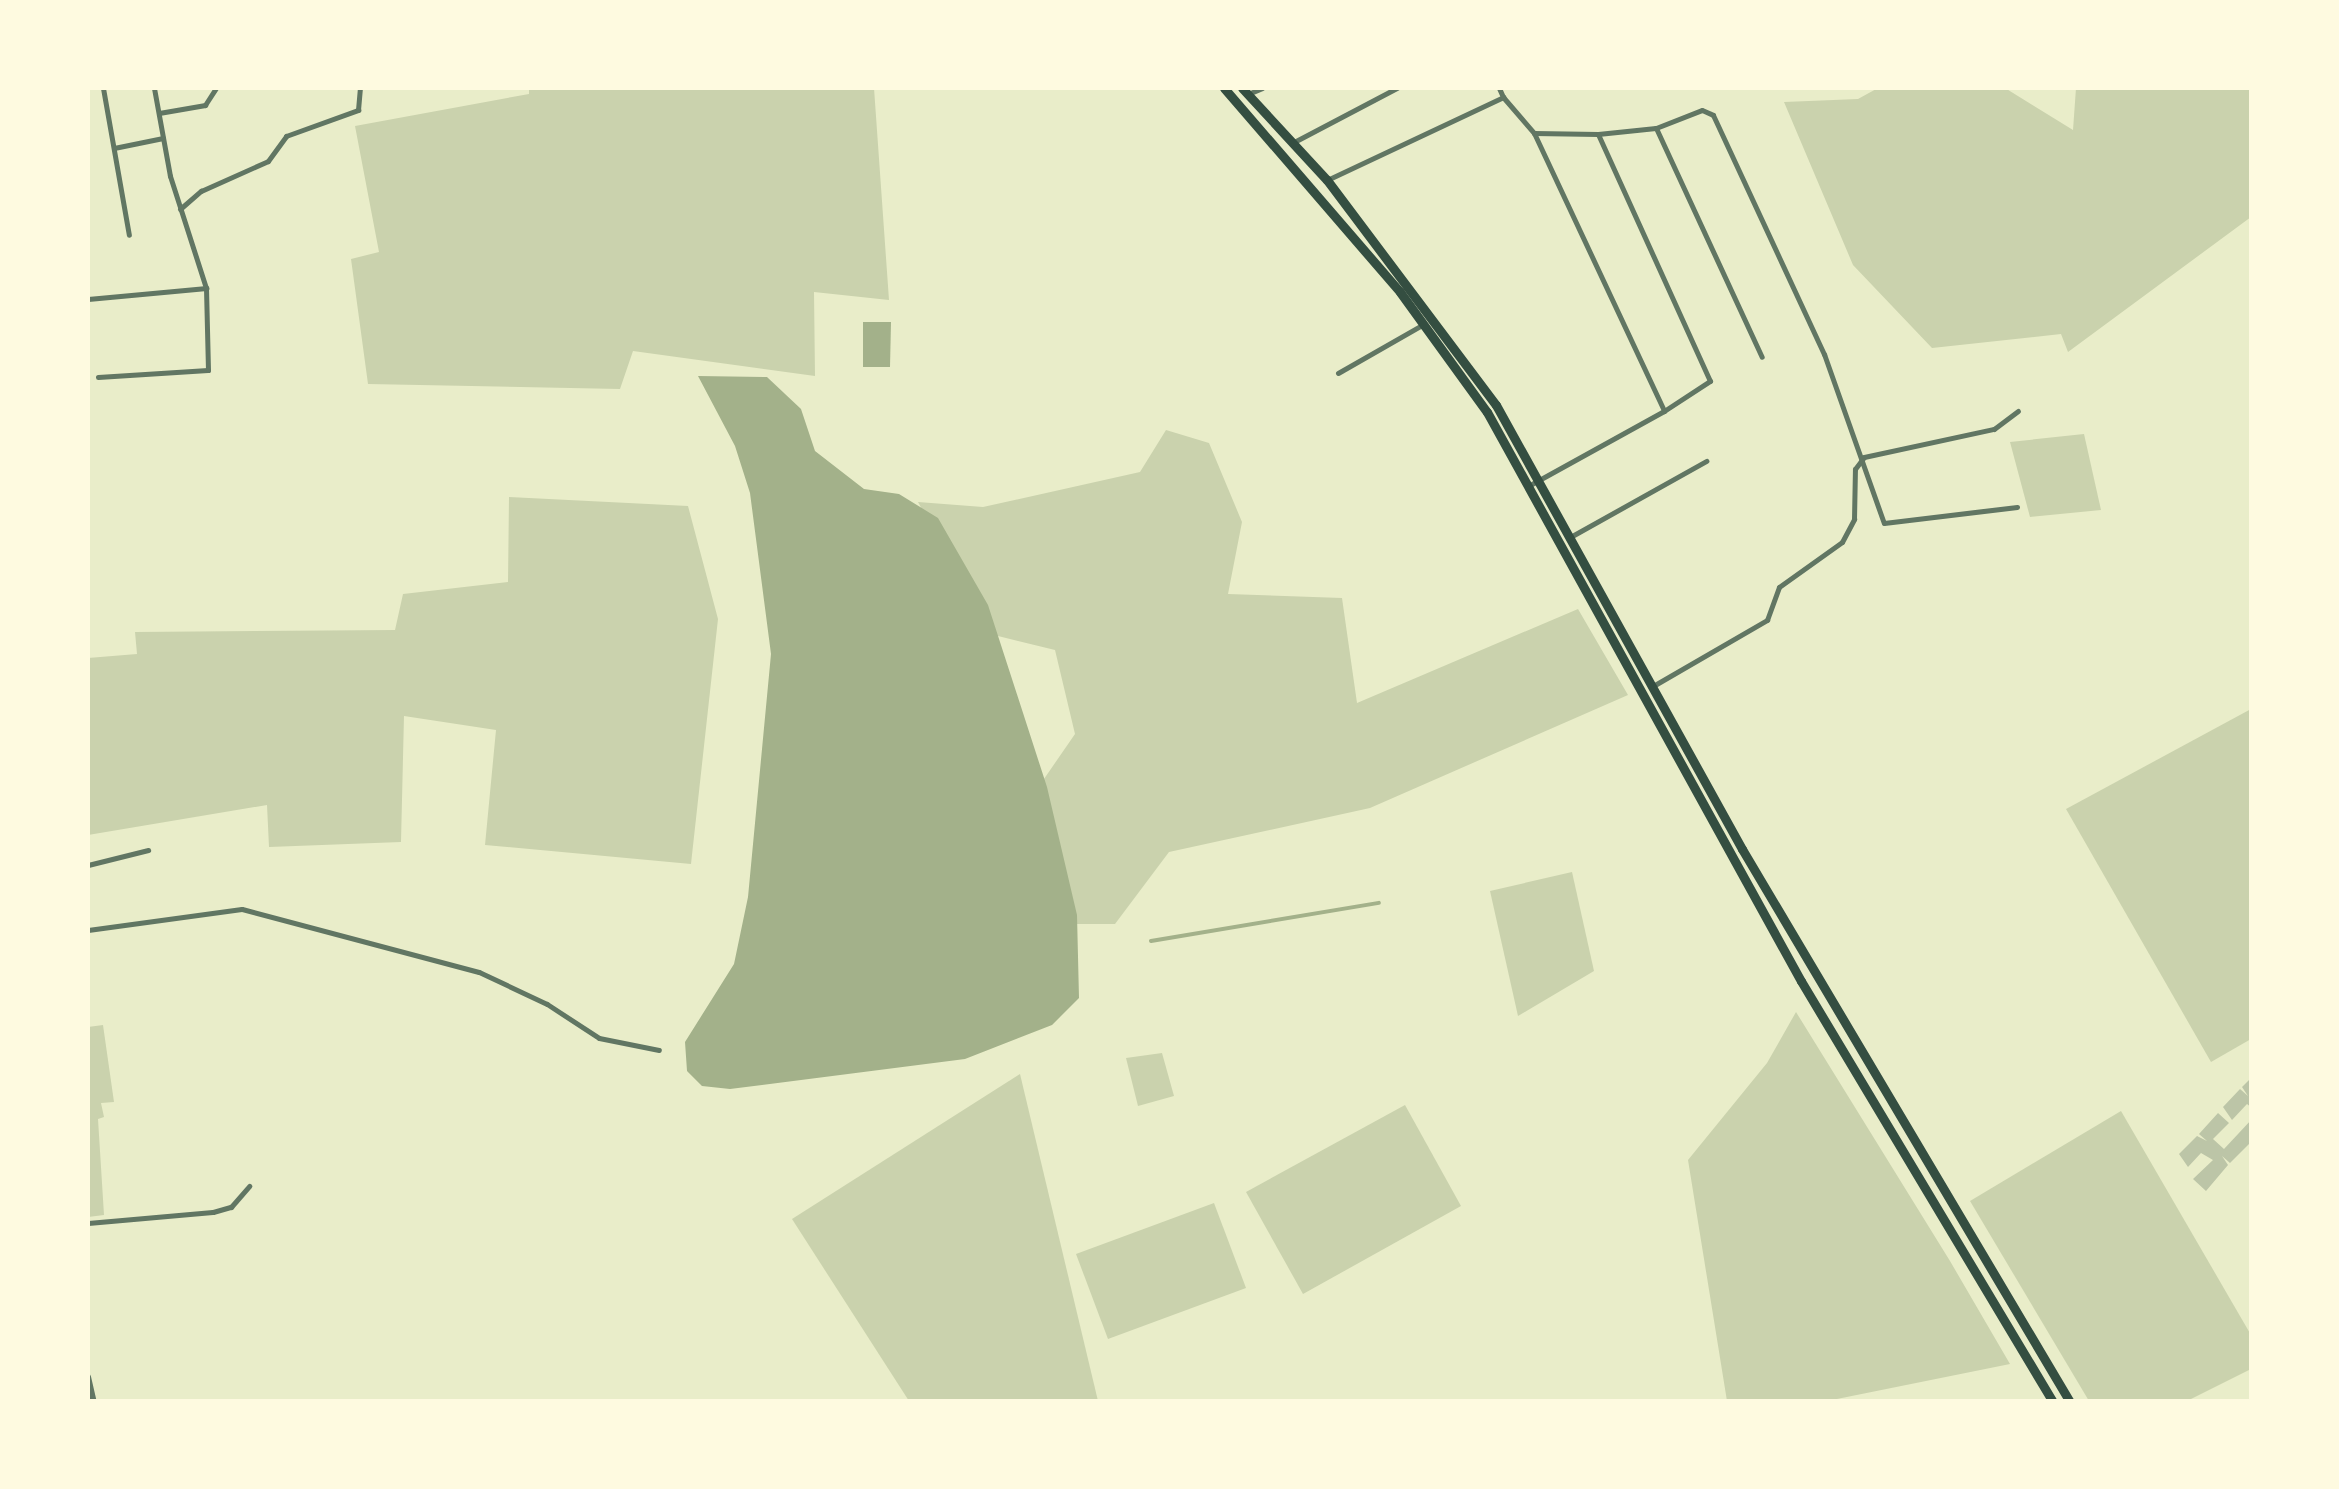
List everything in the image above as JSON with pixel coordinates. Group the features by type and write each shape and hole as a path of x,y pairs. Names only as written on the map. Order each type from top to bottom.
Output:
{"main road":[{"path":"1224,88 1424,324 1530,485 1801,982 2053,1402"},
{"path":"1245,90 1327,180 1434,316 1540,479 1813,972 2070,1402"}],"street":[{"path":"103,88 129,235"},
{"path":"98,377 206,372 206,288 180,209 154,88"},
{"path":"159,113 204,105 216,88"},
{"path":"180,209 201,191 254,171 286,136 358,110 360,88"},
{"path":"1245,90 1262,88"},
{"path":"1293,142 1397,88"},
{"path":"1499,88 1534,133 1664,410"},
{"path":"1327,180 1503,97"},
{"path":"1534,133 1598,134 1656,128 1702,110 1713,115 1824,354 1884,523 2017,506"},
{"path":"1656,128 1762,356"},
{"path":"1530,485 1710,381 1598,134"},
{"path":"114,148 163,138"},
{"path":"88,298 206,288"},
{"path":"1338,373 1434,316"},
{"path":"1861,459 1994,428 2018,411"},
{"path":"1653,686 1767,620 1779,587 1842,542 1854,519 1854,475 1861,459"},
{"path":"1572,536 1706,462"},
{"path":"88,865 148,850"},
{"path":"88,930 242,909 479,972 548,1004 599,1038 659,1050"},
{"path":"88,1223 212,1212 231,1206 249,1186"},
{"path":"88,1377 94,1402"}],"shaded area":[{"path":"529,88 874,88 889,300 814,292 815,376 633,351 620,389 368,384 351,259 379,252 355,126 529,94"},
{"path":"1878,88 2005,88 2073,130 2076,88 2251,88 2251,217 2068,352 2061,334 1932,348 1853,265 1784,102 1858,99"},
{"path":"863,322 891,322 890,367 863,367"},
{"path":"698,376 767,377 801,409 815,451 864,489 899,494 938,518 988,605 1047,787 1077,915 1079,998 1052,1025 965,1059 730,1089 702,1086 687,1071 685,1042 734,964 748,897 771,654 750,493 735,446"},
{"path":"1166,430 1209,443 1242,522 1228,594 1342,598 1357,703 1578,609 1628,695 1370,808 1169,852 1115,924 1059,924 1015,821 1075,734 1055,650 990,634 918,502 983,507 1140,472"},
{"path":"2084,434 2101,510 2030,517 2010,442"},
{"path":"509,497 688,506 718,619 691,864 485,845 496,730 404,716 401,842 269,847 267,805 88,835 88,658 137,654 135,632 395,630 403,594 508,582"},
{"path":"2251,709 2251,1039 2211,1062 2066,809"},
{"path":"1572,872 1594,971 1518,1016 1490,891"},
{"path":"1796,1012 2010,1364 1827,1401 1727,1401 1688,1160 1767,1063"},
{"path":"103,1025 114,1102 101,1103 104,1117 98,1119 104,1215 88,1217 88,1027"},
{"path":"1162,1053 1174,1096 1138,1106 1126,1058"},
{"path":"1020,1074 1098,1401 909,1401 792,1219"},
{"path":"1405,1105 1461,1206 1303,1294 1246,1192"},
{"path":"2121,1111 2251,1335 2251,1369 2187,1401 2089,1401 1970,1201"},
{"path":"1214,1203 1246,1288 1108,1339 1076,1254"}],"building":[{"path":"2252,1077 2252,1108 2247,1104 2232,1120 2223,1107 2240,1089 2248,1096 2242,1087"},
{"path":"2218,1113 2229,1123 2213,1139 2224,1149 2252,1119 2252,1141 2230,1163 2222,1156 2228,1165 2206,1191 2193,1179 2213,1160 2201,1153 2188,1167 2179,1154 2197,1136 2207,1141 2199,1134"}],"waterway":[{"path":"1151,941 1379,903"}]}
